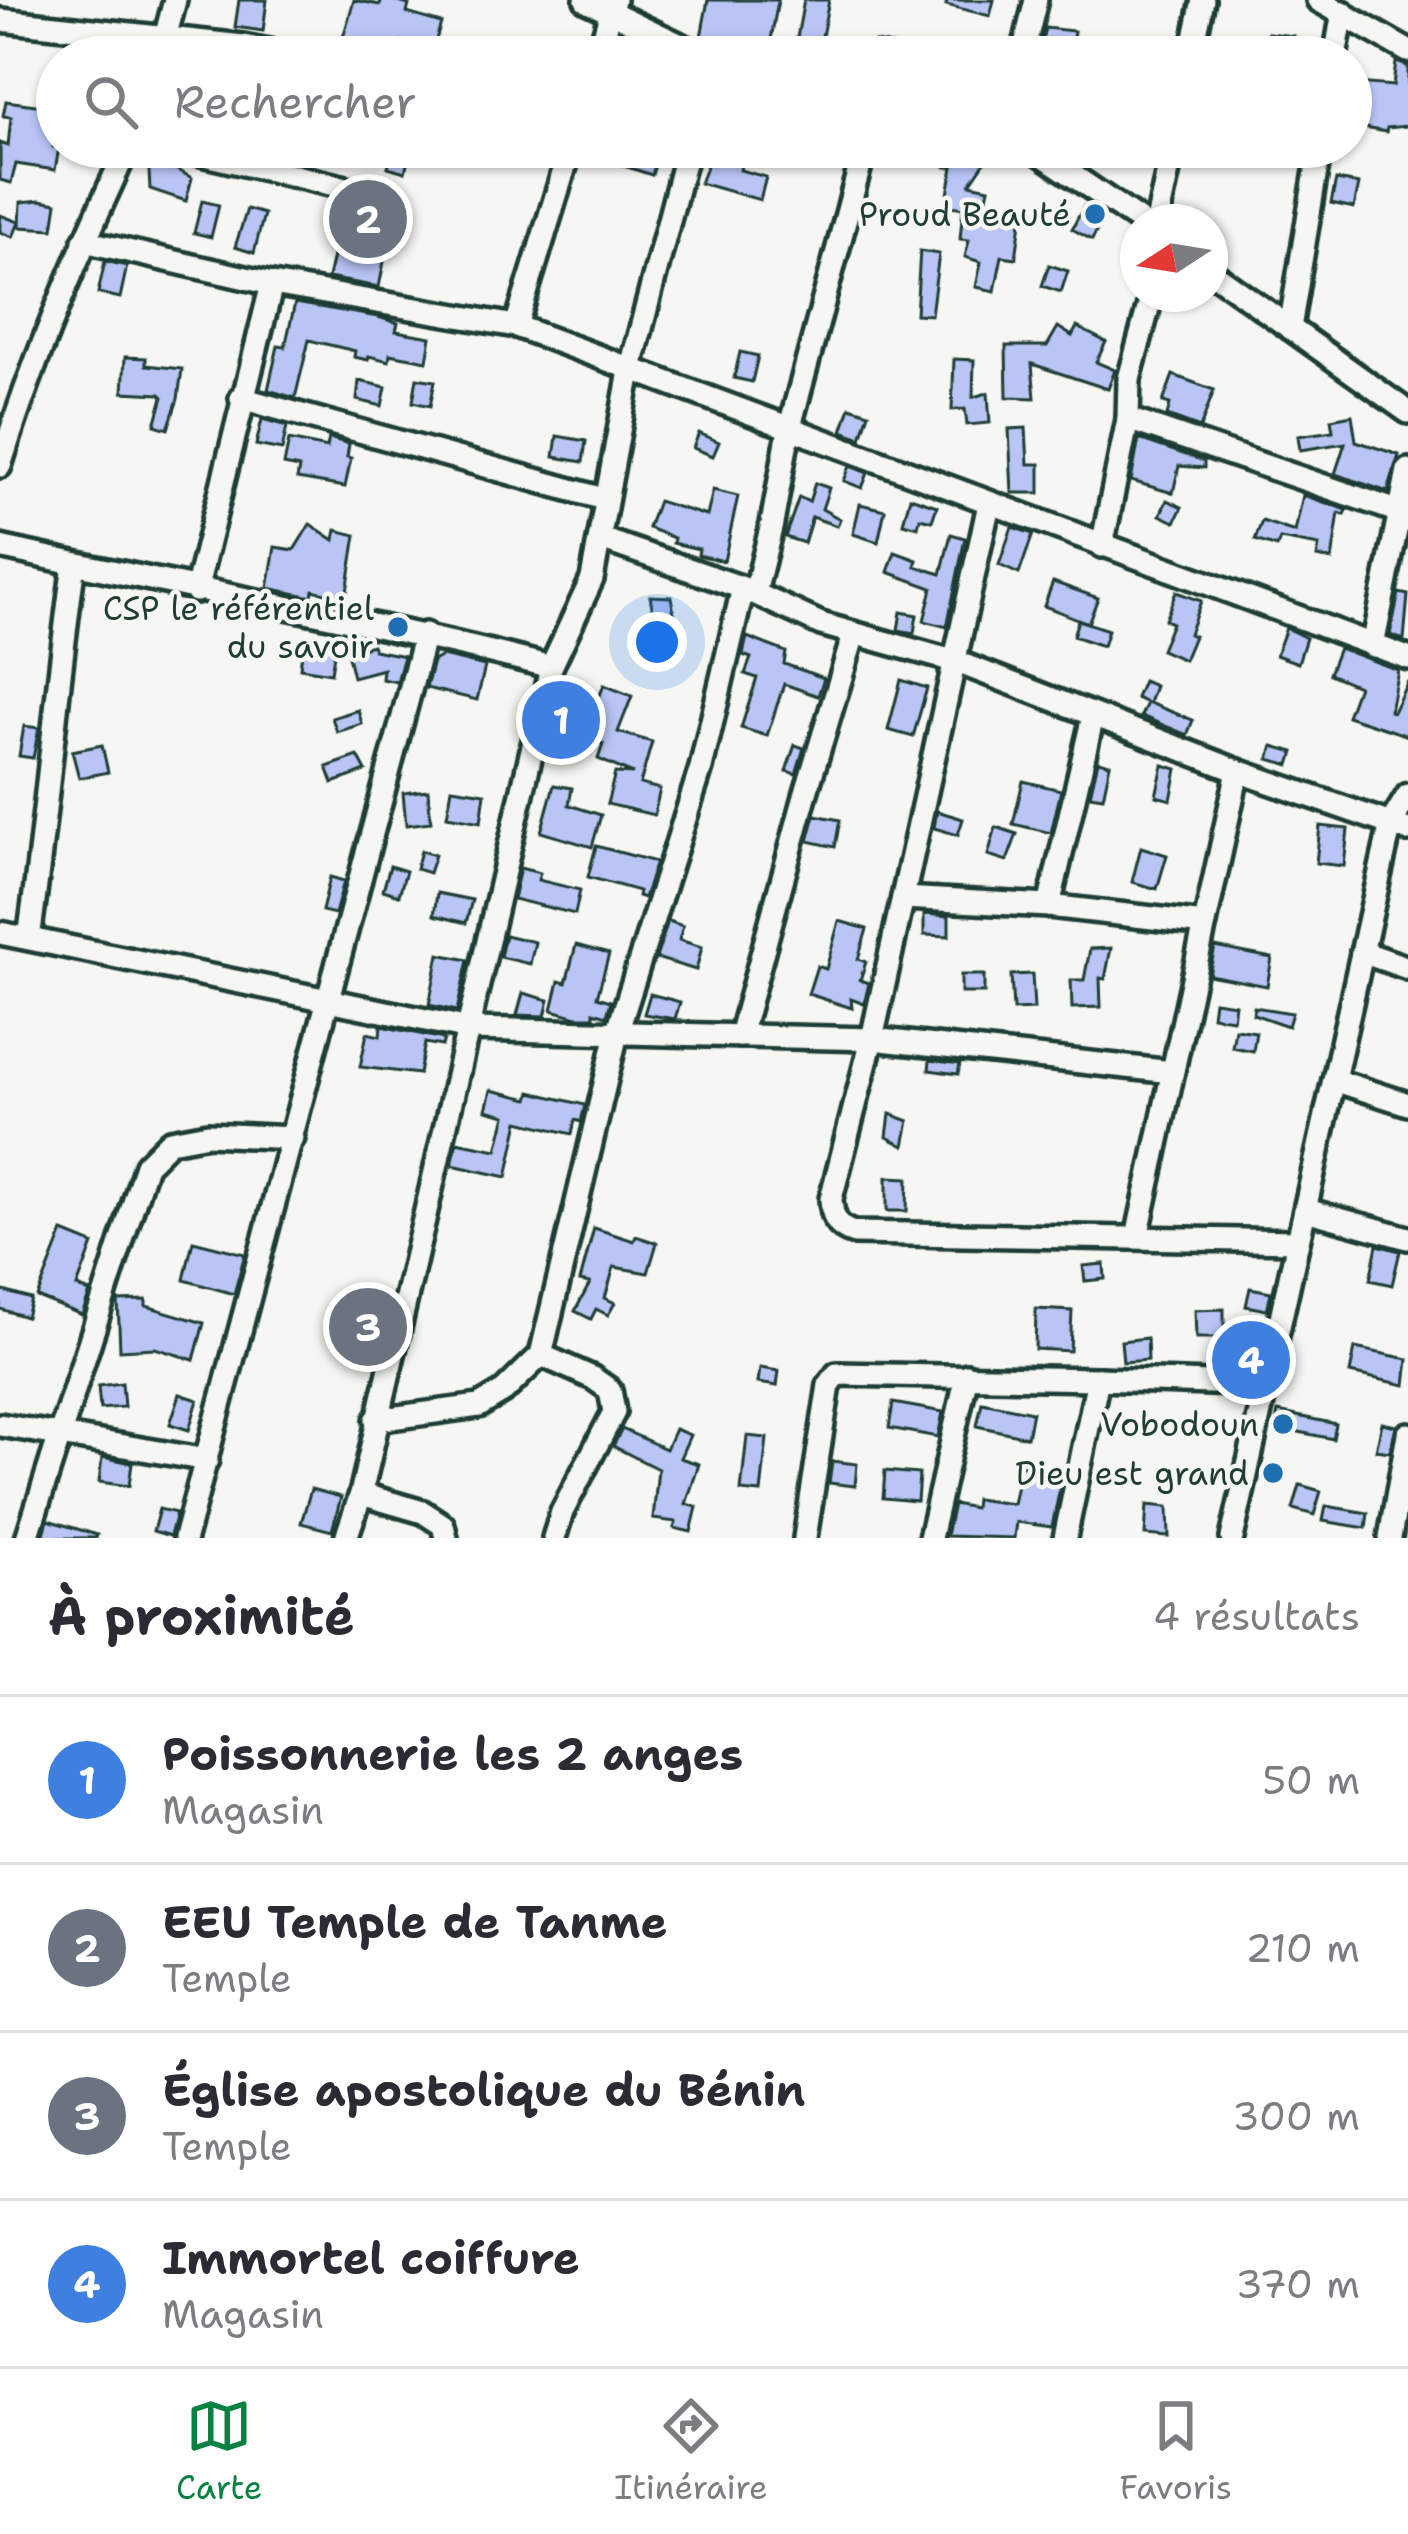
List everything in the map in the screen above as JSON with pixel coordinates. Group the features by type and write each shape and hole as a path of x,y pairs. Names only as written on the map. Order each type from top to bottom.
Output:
{"street":[{"path":"166,36 175,0"},
{"path":"586,0 613,6 668,36"},
{"path":"1027,36 1036,0"},
{"path":"1195,36 1203,0"},
{"path":"1318,0 1408,51"},
{"path":"604,36 613,6"},
{"path":"1338,36 1342,12"},
{"path":"0,20 93,36"},
{"path":"0,466 23,392 118,168"},
{"path":"261,168 351,189"},
{"path":"516,326 565,168"},
{"path":"346,1538 361,1494 551,668 592,579 630,371 683,168"},
{"path":"376,1420 479,1406 541,1355 617,1033 772,524 789,430 859,168"},
{"path":"1062,168 1120,208"},
{"path":"1161,204 1168,168"},
{"path":"1290,328 1317,168"},
{"path":"84,241 272,284 516,326 1408,658"},
{"path":"196,591 272,284"},
{"path":"1228,284 1408,412"},
{"path":"1102,546 1128,419 1129,379 1147,312"},
{"path":"241,398 604,499"},
{"path":"1128,419 1400,512"},
{"path":"1373,646 1408,470"},
{"path":"989,504 872,1039 831,1199 832,1213 844,1230 1297,1241"},
{"path":"601,539 749,590 800,616 957,662 1238,771 1399,827"},
{"path":"0,547 196,591 425,634 551,668"},
{"path":"29,938 50,796 54,702 74,563"},
{"path":"185,1538 425,634"},
{"path":"740,1036 854,634"},
{"path":"1049,906 1093,716"},
{"path":"1137,1237 1238,771"},
{"path":"1232,1538 1362,952 1408,795"},
{"path":"903,898 1049,906 1205,924"},
{"path":"0,933 470,1029 872,1039 1172,1072"},
{"path":"1362,952 1408,968"},
{"path":"1334,1080 1408,1104"},
{"path":"27,1538 146,1166 170,1142 208,1134 292,1138"},
{"path":"1306,1210 1408,1238"},
{"path":"541,1355 610,1390 614,1412 562,1512 554,1538"},
{"path":"805,1538 832,1378 843,1372 1266,1385"},
{"path":"930,1538 967,1375"},
{"path":"1065,1538 1098,1379"},
{"path":"0,1425 207,1460"},
{"path":"1390,1538 1408,1434"},
{"path":"361,1494 423,1512 443,1526 446,1538"}],"building":[{"path":"239,0 267,0 263,31 235,27"},
{"path":"354,0 380,5 382,0 391,0 409,5 407,13 441,23 437,36 344,36"},
{"path":"708,0 778,0 772,36 701,36"},
{"path":"804,0 829,0 822,36 797,36"},
{"path":"947,0 994,0 990,16 946,5"},
{"path":"1045,28 1074,31 1073,36 1043,36"},
{"path":"1396,62 1408,66 1408,126 1386,132 1372,129 1372,84 1393,86"},
{"path":"6,101 36,105 36,167 16,164 11,183 0,180 0,143 8,146 11,117 3,116"},
{"path":"149,168 174,168 192,178 186,201 150,189"},
{"path":"706,168 741,168 766,177 760,200 700,183"},
{"path":"953,168 981,168 970,184 989,188 985,208 1022,214 1016,258 1002,256 995,291 976,287 981,262 965,257 969,240 960,239 963,208 946,205"},
{"path":"1336,180 1359,184 1354,208 1331,203"},
{"path":"362,199 395,205 379,287 328,278 335,247 344,249 352,204"},
{"path":"202,201 219,205 211,237 194,233"},
{"path":"21,202 57,203 53,229 20,227"},
{"path":"1084,206 1104,217 1092,240 1072,229"},
{"path":"247,209 264,214 254,253 235,247"},
{"path":"0,215 19,222 13,237 0,232"},
{"path":"920,251 939,254 931,315 916,314"},
{"path":"105,261 127,266 120,298 98,293"},
{"path":"1049,265 1068,271 1061,292 1042,286"},
{"path":"295,303 378,317 398,323 396,331 431,337 427,361 390,354 389,361 369,356 368,360 354,357 355,351 309,340 295,398 268,390"},
{"path":"1058,327 1072,336 1077,327 1106,342 1096,362 1115,370 1108,389 1032,364 1035,398 1007,397 1006,346 1047,346"},
{"path":"740,352 758,356 752,382 734,378"},
{"path":"125,357 182,369 168,429 155,425 160,394 123,392"},
{"path":"954,359 974,360 973,397 988,393 990,423 967,425 965,409 952,410"},
{"path":"1173,375 1214,390 1200,428 1167,416 1170,404 1163,402"},
{"path":"417,378 435,381 430,406 413,402"},
{"path":"359,381 386,387 382,406 357,400"},
{"path":"850,407 869,413 861,438 842,431"},
{"path":"1352,415 1356,441 1399,455 1388,492 1335,474 1345,443 1300,450 1298,436 1333,431 1331,419"},
{"path":"262,419 287,426 282,450 256,445"},
{"path":"1026,428 1028,464 1040,464 1040,493 1012,493 1009,429"},
{"path":"699,433 719,442 713,456 693,448"},
{"path":"557,436 586,441 583,462 554,457"},
{"path":"329,438 349,444 345,487 297,479 299,468 284,465 289,440 327,448"},
{"path":"1139,439 1204,461 1204,468 1179,466 1173,493 1131,481"},
{"path":"850,466 868,473 862,488 844,481"},
{"path":"815,483 829,488 822,509 840,519 837,526 812,517 804,543 785,537 799,497 809,502"},
{"path":"713,490 738,496 724,561 698,555 699,549 673,543 674,538 648,528 658,501 707,516"},
{"path":"1303,495 1347,510 1345,515 1339,513 1332,560 1317,557 1319,546 1280,539 1277,547 1255,540 1262,521 1295,532"},
{"path":"910,497 937,506 932,521 920,518 918,527 903,523"},
{"path":"1167,500 1182,507 1175,522 1160,515"},
{"path":"860,504 885,510 878,542 853,534"},
{"path":"310,524 334,540 336,530 356,535 346,598 313,590 312,597 268,588 275,547 294,550"},
{"path":"1012,527 1033,534 1019,574 999,565"},
{"path":"951,534 965,538 947,627 924,621 932,588 888,572 895,552 917,560 915,566 941,574"},
{"path":"1053,582 1098,598 1088,623 1044,606"},
{"path":"1176,592 1201,601 1184,660 1161,650 1172,623 1165,620"},
{"path":"1399,593 1408,595 1404,640 1390,635"},
{"path":"650,596 671,597 675,618 655,623"},
{"path":"901,612 917,615 914,633 898,630"},
{"path":"1078,620 1108,630 1103,646 1073,636"},
{"path":"1286,628 1306,638 1298,663 1276,655"},
{"path":"747,637 786,652 784,664 824,678 818,696 784,684 767,736 741,728 757,678 745,674 751,658 743,655"},
{"path":"303,643 335,648 331,673 300,668"},
{"path":"372,645 374,650 404,656 397,682 382,679 383,669 353,677 347,652"},
{"path":"1339,648 1398,670 1390,711 1408,681 1408,736 1347,716 1358,686 1329,674"},
{"path":"442,656 485,666 477,700 426,688 433,661"},
{"path":"901,680 927,688 913,737 888,730"},
{"path":"1143,681 1155,686 1149,703 1193,720 1187,735 1141,716 1147,703 1136,698"},
{"path":"604,685 632,696 618,732 652,742 640,784 660,789 654,815 607,804 615,773 633,774 598,759 603,744 558,733 560,727 555,727 558,705 594,710"},
{"path":"358,710 362,724 337,732 332,718"},
{"path":"24,726 39,728 33,758 19,756"},
{"path":"102,745 108,772 79,778 72,751"},
{"path":"795,745 804,748 796,774 786,771"},
{"path":"1273,746 1294,752 1290,765 1269,759"},
{"path":"358,756 366,771 333,783 327,767"},
{"path":"1098,761 1110,764 1103,797 1090,795"},
{"path":"1163,765 1177,769 1171,800 1156,796"},
{"path":"1023,781 1061,790 1051,833 1013,824"},
{"path":"554,785 572,788 569,805 601,815 592,847 541,832"},
{"path":"452,788 485,793 481,822 447,816"},
{"path":"428,790 431,822 406,825 403,793"},
{"path":"937,811 963,819 958,835 934,828"},
{"path":"815,815 840,820 835,847 808,841"},
{"path":"1320,826 1348,829 1344,866 1316,863"},
{"path":"996,827 1017,834 1007,861 988,855"},
{"path":"596,846 656,862 644,898 638,896 639,891 588,877"},
{"path":"1141,847 1167,855 1157,889 1132,882"},
{"path":"421,851 435,855 429,873 416,869"},
{"path":"390,866 406,871 399,895 383,890"},
{"path":"520,868 540,873 538,880 580,890 575,914 513,899"},
{"path":"330,877 344,881 335,914 322,911"},
{"path":"437,893 472,900 466,923 434,915"},
{"path":"924,914 949,916 949,936 924,935"},
{"path":"668,921 683,926 679,940 702,947 696,970 656,958"},
{"path":"839,921 867,929 858,959 866,962 860,980 869,983 864,1004 851,999 852,1008 808,994 817,966 826,969"},
{"path":"505,935 535,942 530,964 500,957"},
{"path":"576,945 609,954 597,997 611,1001 607,1016 594,1012 594,1017 577,1017 552,1010 559,981 566,983"},
{"path":"1215,947 1272,958 1267,986 1209,975"},
{"path":"1111,948 1105,979 1100,978 1101,1007 1072,1008 1071,980 1084,980 1090,949"},
{"path":"439,954 468,960 457,1011 429,1005"},
{"path":"1032,974 1034,1009 1013,1010 1011,975"},
{"path":"961,975 984,975 984,993 961,993"},
{"path":"523,993 549,1000 545,1016 517,1015"},
{"path":"650,994 680,1002 675,1019 644,1014"},
{"path":"1214,1001 1235,1004 1233,1019 1212,1016"},
{"path":"1254,1007 1292,1013 1288,1026 1253,1014"},
{"path":"381,1026 444,1039 442,1046 425,1043 419,1074 360,1067 367,1033 380,1036"},
{"path":"1235,1029 1256,1032 1253,1051 1232,1047"},
{"path":"930,1060 960,1064 958,1074 929,1070"},
{"path":"491,1090 529,1099 531,1092 585,1105 581,1122 575,1120 572,1134 519,1121 507,1177 452,1165 457,1142 497,1150 506,1115 486,1110"},
{"path":"890,1114 909,1121 904,1146 887,1137"},
{"path":"887,1177 908,1178 907,1211 887,1211"},
{"path":"594,1228 657,1243 648,1273 614,1267 605,1298 615,1303 608,1315 596,1309 591,1319 575,1311 590,1283 580,1281"},
{"path":"63,1232 93,1244 77,1287 90,1292 82,1315 37,1297"},
{"path":"193,1241 245,1254 234,1294 184,1280"},
{"path":"1377,1245 1400,1251 1392,1285 1370,1280"},
{"path":"1104,1264 1105,1279 1085,1281 1083,1266"},
{"path":"1250,1288 1271,1292 1267,1310 1246,1306"},
{"path":"0,1290 31,1299 26,1317 0,1309"},
{"path":"146,1300 146,1306 204,1323 194,1360 155,1348 120,1350 118,1301"},
{"path":"1036,1309 1072,1311 1070,1351 1035,1349"},
{"path":"1224,1309 1224,1338 1196,1338 1195,1310"},
{"path":"1147,1338 1148,1360 1123,1362 1121,1341"},
{"path":"1355,1348 1408,1359 1405,1385 1350,1373"},
{"path":"760,1368 779,1371 777,1386 758,1383"},
{"path":"122,1383 124,1407 100,1409 98,1386"},
{"path":"180,1394 198,1400 189,1430 170,1424"},
{"path":"982,1402 1032,1412 1027,1437 977,1426"},
{"path":"893,1403 943,1412 938,1437 889,1428"},
{"path":"1278,1412 1336,1424 1333,1439 1275,1427"},
{"path":"1382,1423 1396,1426 1390,1452 1376,1450"},
{"path":"622,1429 666,1449 675,1429 690,1435 680,1458 699,1464 686,1504 697,1507 691,1532 674,1528 676,1522 653,1519 658,1469 613,1446"},
{"path":"747,1436 767,1438 761,1493 741,1491"},
{"path":"102,1457 132,1463 129,1486 99,1482"},
{"path":"832,1461 857,1464 855,1486 829,1483"},
{"path":"1021,1465 1063,1473 1052,1527 1016,1522 1014,1538 946,1536 953,1504 974,1508 975,1499 1013,1504"},
{"path":"885,1471 919,1474 917,1501 883,1498"},
{"path":"1300,1485 1321,1491 1314,1515 1293,1509"},
{"path":"311,1489 341,1497 332,1531 301,1523"},
{"path":"1147,1505 1168,1507 1169,1537 1145,1535"},
{"path":"1326,1506 1368,1513 1366,1528 1323,1521"},
{"path":"159,1509 176,1513 170,1536 153,1531"},
{"path":"48,1520 97,1535 96,1538 43,1538"}],"place":[{"name":"Proud Beauté","path":"1095,214"},
{"name":"EEU Temple de Tanme","path":"368,219"},
{"name":"CSP le référentiel du savoir","path":"398,627"},
{"name":"Poissonnerie les 2 anges","path":"561,720"},
{"name":"Église apostolique du Bénin","path":"368,1327"},
{"name":"Immortel coiffure","path":"1251,1360"},
{"name":"Vobodoun","path":"1283,1424"},
{"name":"Dieu est grand","path":"1273,1473"}]}
